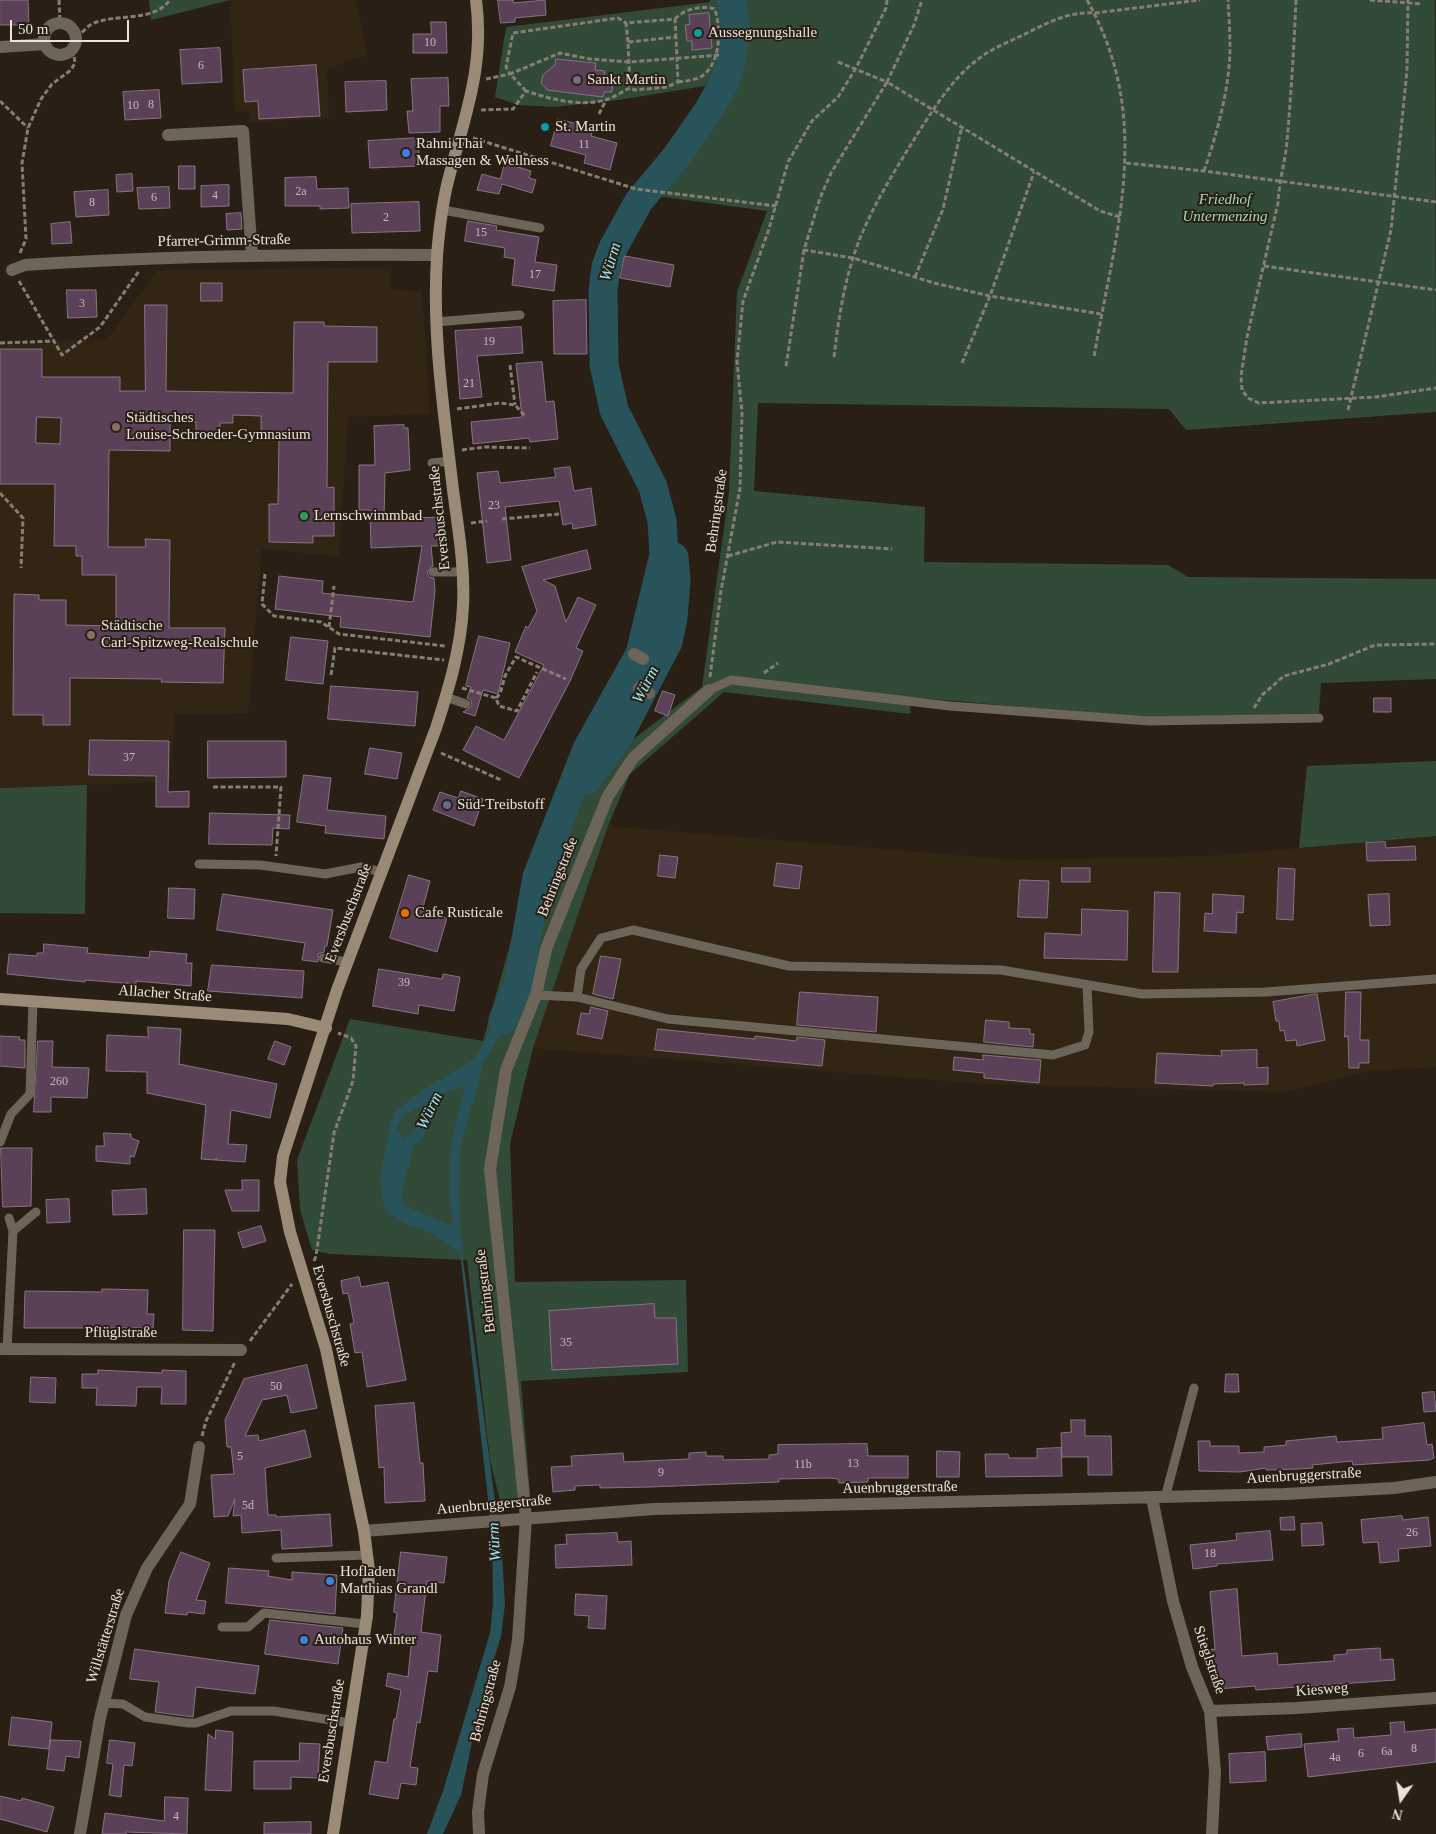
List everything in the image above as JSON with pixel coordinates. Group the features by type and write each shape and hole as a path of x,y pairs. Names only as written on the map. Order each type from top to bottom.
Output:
{"main road":[{"name":"Eversbuschstraße","path":"333,1834 365,1624 369,1570 364,1531 326,1350 284,1207 280,1182 281,1167 290,1133 347,962 429,748 450,684 458,647 463,606 462,572 436,322 438,255 443,210 448,182 475,81 479,37 476,0"},
{"name":"Allacher Straße","path":"0,999 288,1019 326,1028"}],"street":[{"path":"0,47 45,44 55,54 65,55 75,44 70,25 60,22 47,29 45,44"},
{"path":"168,135 243,131 252,256"},
{"name":"Pfarrer-Grimm-Straße","path":"12,270 25,265 145,259 252,256 438,255"},
{"name":"Behringstraße","path":"479,1834 478,1812 482,1774 510,1687 518,1640 526,1518 490,1170 506,1070 536,995 546,949 608,796 633,758 708,690"},
{"name":"Pflüglstraße","path":"4,1349 241,1350"},
{"name":"Willstätterstraße","path":"80,1834 103,1702 118,1640 136,1589 147,1568 190,1504 199,1447"},
{"name":"Auenbruggerstraße","path":"364,1531 654,1509 1165,1498 1394,1488 1436,1482"},
{"name":"Stieglstraße","path":"1152,1498 1173,1601 1192,1667 1210,1711 1215,1772 1212,1834"},
{"name":"Kiesweg","path":"1210,1711 1297,1708 1436,1698"}],"lane":[{"path":"443,210 540,228"},
{"path":"436,322 520,315"},
{"path":"432,463 449,456"},
{"path":"433,572 462,572"},
{"path":"708,690 731,680 950,706 1149,721 1319,718"},
{"path":"446,697 466,704"},
{"path":"199,864 275,867 325,874 361,867 382,872"},
{"path":"577,997 581,969 600,938 633,930 789,966 1001,970 1142,994 1266,992 1436,979"},
{"path":"323,958 347,962"},
{"path":"536,995 577,997 668,1019 1053,1055 1085,1046 1089,1032 1087,986"},
{"path":"0,1142 11,1114 30,1094 32,1001"},
{"path":"13,1231 36,1212"},
{"path":"4,1349 13,1231 8,1218"},
{"path":"1165,1498 1194,1388"},
{"path":"276,1558 367,1555"},
{"path":"222,1627 248,1628 264,1613 365,1624"},
{"path":"103,1702 123,1704 145,1718 188,1723 196,1723 231,1711 265,1711 350,1723"}],"path":[{"path":"59,0 60,22"},
{"path":"145,259 136,277 100,327 62,355 12,270 26,239 22,163 28,128 47,92 71,70 75,62 75,44 91,24 155,12 166,6 170,0"},
{"name":"Behringstraße","path":"708,690 740,488 742,413 738,361 743,301 776,206 788,162 812,121 838,97 856,68 886,8 887,0"},
{"path":"786,366 804,250 820,198 832,173 887,82 914,25 922,0"},
{"path":"1087,0 1095,14 1115,64 1123,103 1126,163 1120,217 1094,357"},
{"path":"834,357 840,311 853,258 864,229 889,180 934,108 956,79 978,59 1049,22 1078,12 1095,14 1200,0"},
{"path":"1204,171 1217,132 1225,90 1230,51 1228,0"},
{"path":"1296,0 1292,91 1284,163 1278,202 1247,337 1242,390 1248,398 1259,403 1376,397 1436,388"},
{"path":"1370,0 1408,1 1422,4"},
{"path":"1348,410 1391,230 1406,70 1408,1"},
{"path":"691,9 715,9 720,40 710,69 700,78 678,82 667,87 635,90 630,88 606,100 556,100 526,91 506,67 513,33 618,18 626,24 675,19 681,13 691,9"},
{"path":"675,19 678,82"},
{"path":"626,24 630,88"},
{"path":"628,42 676,37"},
{"path":"475,81 510,74 560,53 590,59 629,62 720,55"},
{"path":"838,62 887,82 934,108 1034,172 1100,211 1120,217"},
{"path":"468,111 513,109 526,91"},
{"path":"599,114 606,100"},
{"path":"0,101 28,128"},
{"path":"916,277 944,208 962,126"},
{"path":"462,135 636,189 776,206"},
{"path":"1126,163 1204,171 1436,202"},
{"path":"962,363 990,296 1034,172"},
{"path":"804,250 853,258 990,296 1101,314"},
{"path":"1264,266 1436,290"},
{"path":"0,344 54,341"},
{"path":"510,365 515,405 525,416"},
{"path":"444,411 500,403 515,405"},
{"path":"449,456 485,447 530,448"},
{"path":"0,493 23,518 22,568"},
{"path":"502,520 559,514"},
{"path":"728,556 778,542 892,549"},
{"path":"265,574 262,604 274,616 321,622 339,634 458,647"},
{"path":"329,627 334,586"},
{"path":"1247,718 1262,695 1284,676 1328,664 1375,644 1436,644"},
{"path":"331,676 335,648 455,661"},
{"path":"496,698 500,694 505,676 516,657 566,679"},
{"path":"496,698 498,706 517,711 537,672"},
{"path":"450,684 496,698"},
{"path":"429,748 501,780"},
{"path":"213,787 281,787 275,867"},
{"path":"199,1447 206,1421 241,1350 292,1283 305,1280 316,1256 334,1133 353,1081 356,1055 356,1046 351,1038 326,1028"}],"shaded area":[{"path":"230,0 356,0 367,54 327,69 329,118 250,122 248,111 235,112"},
{"path":"391,267 391,290 422,291 430,414 348,417 339,556 262,549 248,713 175,714 170,782 0,788 0,342 108,339 156,271"},
{"path":"608,826 1015,860 1209,856 1436,836 1436,1067 1367,1071 1286,1092 987,1084 533,1048"}],"green space":[{"path":"149,0 230,0 151,20"},
{"name":"Friedhof Untermenzing","path":"710,0 1435,0 1436,412 1186,430 1169,409 758,403 754,491 925,507 924,562 1168,565 1188,577 1436,579 1436,679 1321,683 1319,713 1146,718 911,697 910,714 724,692 630,774 608,826 533,1048 510,1144 515,1282 686,1280 688,1372 521,1381 530,1493 502,1509 490,1460 467,1260 330,1254 312,1250 300,1210 297,1160 350,1019 483,1041 529,877 584,750 611,756 702,687 729,492 737,292 767,211 642,194 723,83 618,100 555,107 518,105 495,97 506,27 710,2"},
{"path":"1436,761 1436,836 1299,848 1307,766"},
{"path":"87,785 85,914 0,913 0,788"}],"water":[{"path":"517,983 520,984 513,1013 484,1062 461,1144 459,1195 462,1252 502,1554 505,1604 501,1636 478,1713 461,1795 443,1834 427,1834 443,1791 490,1633 493,1604 492,1534 460,1252 433,1234 402,1222 386,1212 380,1181 390,1125 396,1110 428,1087 474,1060","holes":["465,1086 451,1143 449,1192 453,1226 407,1207 401,1196 414,1144 423,1138 444,1093","424,1105 417,1125 404,1139 396,1129 405,1114"]}],"building":[{"path":"0,0 28,0 29,25 0,25"},
{"path":"498,0 513,0 513,3 545,0 546,15 515,18 515,22 501,23"},
{"name":"Aussegnungshalle","path":"709,13 712,48 692,50 692,41 687,41 685,25 690,24 689,15"},
{"path":"431,22 446,22 447,53 413,53 413,34 431,34"},
{"path":"220,48 222,82 182,84 180,50"},
{"name":"Sankt Martin","path":"556,59 596,63 595,70 605,71 604,76 613,76 612,92 604,92 603,97 547,90 541,83 543,75 555,65"},
{"path":"316,65 320,116 259,119 258,101 245,102 243,70"},
{"path":"448,78 449,106 440,106 440,132 409,133 407,111 413,111 411,79"},
{"path":"386,81 387,110 346,112 345,82"},
{"path":"159,90 161,118 125,120 123,92"},
{"path":"558,119 593,128 591,136 617,143 610,170 584,163 586,155 551,146"},
{"path":"418,138 420,166 370,168 368,141"},
{"path":"505,163 531,171 529,178 536,180 532,193 502,184 499,194 477,190 482,174 500,179"},
{"path":"179,166 195,166 195,189 179,189"},
{"path":"132,174 133,191 117,192 116,175"},
{"path":"316,177 317,189 348,188 349,208 320,209 320,206 285,206 285,178"},
{"path":"229,185 229,206 201,207 201,186"},
{"path":"169,187 170,208 139,209 137,188"},
{"path":"108,190 109,215 76,217 74,192"},
{"path":"419,202 420,231 352,233 351,204"},
{"path":"241,213 242,229 227,230 226,214"},
{"path":"468,221 497,226 496,230 539,237 535,262 557,265 554,291 512,285 515,259 504,257 505,248 465,241"},
{"path":"70,222 72,243 52,244 51,224"},
{"path":"625,256 674,265 670,287 620,278"},
{"path":"201,283 222,283 222,301 201,301"},
{"path":"67,290 96,290 97,317 68,318"},
{"path":"586,300 587,354 554,354 553,301"},
{"path":"145,305 167,305 166,391 293,393 294,322 324,322 324,326 377,327 377,362 328,362 327,488 334,487 334,536 313,536 313,543 269,542 269,504 278,504 279,435 261,435 261,416 233,415 233,423 220,423 220,434 196,434 196,422 170,422 170,451 109,450 108,547 146,547 145,539 170,540 169,628 225,628 223,683 161,682 162,679 70,678 70,725 43,725 43,715 13,715 14,594 39,595 39,600 66,600 66,625 116,626 116,575 82,575 82,556 76,556 76,546 54,546 55,484 0,484 0,349 42,349 42,377 120,377 120,391 145,391","holes":["37,417 61,418 60,444 36,443"]},
{"path":"521,327 523,353 477,356 482,397 460,399 455,331"},
{"path":"542,362 546,402 554,401 558,439 530,442 529,438 473,444 471,422 522,417 516,364"},
{"path":"404,425 404,428 408,428 410,470 385,473 384,519 442,517 444,546 431,546 433,566 427,572 429,577 434,578 435,591 430,637 340,627 341,617 275,609 279,576 323,581 322,593 413,602 422,546 371,548 370,510 359,510 359,465 375,465 374,426"},
{"path":"570,467 574,491 591,488 596,525 573,529 572,523 563,525 559,501 505,507 511,560 487,563 477,473 498,471 500,483 556,477 554,469"},
{"path":"587,550 591,569 543,580 555,586 566,622 578,597 596,605 576,648 583,651 570,681 519,778 463,750 476,726 504,740 544,665 515,652 526,626 528,628 537,611 522,567"},
{"path":"479,636 510,643 498,694 483,690 475,716 463,712 472,706 471,700 467,698 471,687 466,686"},
{"path":"291,637 328,641 323,684 286,680"},
{"path":"331,686 418,692 415,726 328,719"},
{"path":"663,691 675,695 668,716 655,711"},
{"path":"1374,698 1391,698 1391,712 1374,712"},
{"path":"90,740 169,741 168,792 189,791 189,807 156,807 156,776 89,775"},
{"path":"208,741 286,741 286,777 208,778"},
{"path":"370,748 402,753 397,779 365,774"},
{"path":"304,775 331,778 327,810 386,816 384,839 325,833 326,826 297,822"},
{"path":"461,791 483,799 474,826 433,810 440,792 458,798"},
{"path":"210,813 290,815 289,829 273,828 272,845 209,844"},
{"path":"1385,842 1386,848 1415,846 1416,860 1367,861 1366,843"},
{"path":"660,855 678,857 675,878 658,876"},
{"path":"777,863 802,866 799,889 774,886"},
{"path":"1062,868 1090,868 1090,882 1062,882"},
{"path":"1279,868 1295,869 1293,920 1277,919"},
{"path":"409,875 430,881 422,911 447,918 437,952 390,938"},
{"path":"1020,880 1049,881 1047,918 1018,917"},
{"path":"169,888 195,889 194,919 168,918"},
{"path":"1155,892 1180,893 1178,972 1153,972"},
{"path":"223,894 333,910 327,946 325,946 324,952 318,954 318,962 302,960 305,943 217,930"},
{"path":"1213,894 1244,896 1243,913 1237,912 1236,933 1204,931 1205,913 1212,914"},
{"path":"1389,894 1390,925 1370,926 1368,895"},
{"path":"1082,909 1128,911 1127,960 1044,958 1045,933 1081,935"},
{"path":"44,944 88,948 87,953 149,958 150,951 187,954 186,963 192,963 191,986 136,981 136,984 85,980 85,982 7,974 9,954 37,956 37,953 43,953"},
{"path":"601,956 621,959 613,999 593,994"},
{"path":"212,965 304,971 302,998 208,991"},
{"path":"379,969 442,979 443,974 460,977 454,1011 419,1005 418,1014 373,1006"},
{"path":"800,992 878,997 876,1032 797,1025"},
{"path":"1346,992 1361,992 1360,1040 1369,1040 1369,1063 1359,1063 1359,1068 1349,1068 1348,1036 1345,1037"},
{"path":"1317,994 1325,1040 1297,1046 1296,1040 1286,1041 1284,1030 1280,1031 1279,1021 1276,1021 1273,1002"},
{"path":"591,1007 608,1011 602,1039 577,1034 581,1013 589,1014"},
{"path":"986,1020 1009,1022 1009,1028 1030,1029 1030,1034 1034,1034 1033,1047 984,1042"},
{"path":"148,1027 181,1029 179,1064 277,1084 270,1118 231,1110 228,1144 247,1145 245,1162 201,1159 206,1105 147,1093 147,1072 106,1071 107,1035 148,1037"},
{"path":"658,1029 755,1039 755,1036 796,1041 797,1037 825,1040 822,1066 655,1050"},
{"path":"0,1036 20,1037 19,1040 25,1040 25,1068 0,1066"},
{"path":"38,1041 53,1041 52,1067 89,1068 87,1098 51,1097 51,1112 34,1112"},
{"path":"275,1041 291,1047 284,1065 268,1059"},
{"path":"1257,1050 1257,1068 1268,1067 1268,1084 1213,1084 1213,1086 1155,1083 1157,1053 1222,1056 1221,1051"},
{"path":"983,1055 1041,1060 1039,1083 984,1078 984,1073 953,1070 954,1057 983,1060"},
{"path":"104,1133 131,1134 131,1138 139,1141 134,1157 130,1156 130,1164 96,1161 96,1146 104,1146"},
{"path":"1,1148 32,1148 31,1206 3,1207"},
{"path":"242,1180 259,1180 259,1211 232,1211 225,1190 242,1190"},
{"path":"146,1189 147,1214 113,1215 112,1191"},
{"path":"69,1199 70,1222 47,1223 46,1200"},
{"path":"261,1226 266,1241 243,1248 238,1233"},
{"path":"184,1230 215,1230 213,1331 183,1330"},
{"path":"359,1277 361,1287 388,1282 406,1380 367,1387 362,1352 355,1353 350,1324 354,1323 348,1293 343,1294 341,1281"},
{"path":"102,1289 148,1290 147,1314 154,1314 153,1328 24,1328 25,1291 102,1292"},
{"path":"654,1304 655,1318 676,1318 678,1364 552,1370 549,1311"},
{"path":"307,1365 317,1408 291,1413 287,1395 262,1400 245,1436 258,1435 259,1441 305,1430 311,1457 265,1468 268,1515 276,1515 276,1517 330,1514 332,1546 282,1549 281,1530 242,1533 241,1515 233,1516 235,1499 228,1516 214,1517 211,1475 234,1474 231,1447 227,1447 225,1420 244,1379"},
{"path":"98,1370 162,1373 162,1370 186,1371 186,1404 161,1404 162,1387 137,1387 136,1406 96,1405 97,1388 82,1388 82,1374 98,1374"},
{"path":"1226,1374 1238,1374 1239,1392 1225,1392"},
{"path":"31,1377 56,1378 55,1403 30,1402"},
{"path":"1434,1392 1436,1411 1424,1412 1422,1393"},
{"path":"414,1403 420,1463 423,1463 425,1501 385,1503 384,1467 379,1468 375,1406"},
{"path":"1071,1420 1085,1420 1085,1436 1111,1436 1112,1475 1088,1475 1088,1457 1062,1457 1061,1433 1071,1432"},
{"path":"1424,1423 1427,1445 1432,1444 1434,1458 1429,1460 1353,1465 1352,1461 1312,1465 1313,1468 1266,1470 1266,1468 1240,1472 1199,1471 1198,1441 1210,1441 1210,1446 1239,1446 1239,1453 1264,1452 1264,1447 1286,1445 1286,1441 1336,1436 1337,1442 1383,1439 1382,1428"},
{"path":"867,1444 868,1456 908,1456 908,1478 868,1478 868,1482 839,1483 838,1479 829,1478 779,1479 779,1482 650,1487 600,1488 600,1485 575,1486 575,1490 553,1492 551,1467 572,1466 571,1456 623,1453 624,1462 689,1459 689,1453 706,1452 706,1456 723,1456 723,1460 769,1459 769,1455 778,1454 778,1445"},
{"path":"1061,1448 1062,1476 986,1477 985,1454 1008,1454 1009,1458 1037,1458 1037,1449"},
{"path":"937,1451 960,1452 959,1477 937,1477"},
{"path":"1402,1516 1403,1520 1428,1517 1431,1546 1398,1549 1399,1561 1380,1563 1378,1542 1363,1543 1361,1520"},
{"path":"1294,1517 1295,1530 1281,1530 1280,1518"},
{"path":"1322,1523 1324,1545 1302,1546 1301,1524"},
{"path":"1270,1531 1273,1560 1217,1564 1217,1566 1193,1569 1190,1545 1237,1540 1236,1534"},
{"path":"617,1533 618,1542 631,1541 632,1565 556,1568 555,1545 567,1544 566,1535"},
{"path":"181,1552 210,1563 196,1600 206,1601 204,1614 188,1612 187,1615 165,1613 169,1581"},
{"path":"401,1552 447,1557 444,1583 427,1581 421,1632 441,1635 437,1672 428,1671 420,1723 417,1722 410,1767 418,1768 416,1785 401,1783 398,1799 369,1794 375,1761 387,1763 401,1690 386,1686 388,1673 408,1677 412,1637 394,1635 397,1613 394,1612"},
{"path":"229,1568 269,1571 268,1576 292,1580 292,1572 337,1575 335,1614 226,1603"},
{"path":"1237,1589 1242,1656 1277,1653 1278,1665 1334,1661 1334,1655 1347,1654 1347,1650 1380,1648 1381,1660 1393,1659 1395,1680 1256,1690 1255,1686 1218,1689 1208,1650 1215,1649 1210,1592"},
{"path":"576,1594 607,1596 605,1629 588,1628 589,1616 575,1615"},
{"name":"Autohaus Winter","path":"270,1620 343,1628 338,1664 265,1654"},
{"path":"135,1649 259,1666 255,1694 196,1687 193,1717 155,1712 159,1682 130,1679"},
{"path":"12,1717 52,1722 49,1749 9,1745"},
{"path":"1404,1722 1405,1732 1436,1729 1436,1762 1308,1777 1304,1744 1339,1741 1337,1729 1353,1728 1354,1738 1391,1735 1390,1723"},
{"path":"216,1730 233,1732 231,1791 205,1790 208,1734 215,1739"},
{"path":"1301,1734 1302,1747 1268,1750 1266,1737"},
{"path":"51,1740 81,1741 79,1758 66,1756 64,1771 47,1769"},
{"path":"110,1740 135,1743 132,1766 124,1765 121,1797 109,1795 113,1764 107,1763"},
{"path":"300,1743 320,1744 318,1778 291,1777 291,1789 254,1789 254,1761 299,1761"},
{"path":"1265,1752 1266,1781 1230,1783 1229,1754"},
{"path":"0,1796 21,1801 22,1798 54,1807 47,1832 0,1819"},
{"path":"165,1797 188,1798 187,1834 126,1832 126,1834 102,1834 105,1813 164,1821"},
{"path":"311,1822 311,1834 264,1834 264,1823"}],"waterway":[{"name":"Würm","path":"503,1020 518,985 537,877 587,749 640,654 664,555 662,521 653,487 614,410 604,364 603,291 606,267 613,248 639,201 676,157 708,111 724,83 730,65 736,28 731,0"},
{"name":"Würm","path":"587,779 617,739 668,642 673,618 676,580 674,557"}],"place":[{"name":"Aussegnungshalle","path":"698,33"},
{"name":"Sankt Martin","path":"577,80"},
{"name":"St. Martin","path":"545,127"},
{"name":"Rahni Thai Massagen & Wellness","path":"406,153"},
{"name":"Städtisches Louise-Schroeder-Gymnasium","path":"116,427"},
{"name":"Lernschwimmbad","path":"304,516"},
{"name":"Städtische Carl-Spitzweg-Realschule","path":"91,635"},
{"name":"Süd-Treibstoff","path":"447,805"},
{"name":"Cafe Rusticale","path":"405,913"},
{"name":"Hofladen Matthias Grandl","path":"330,1581"},
{"name":"Autohaus Winter","path":"304,1640"}]}
